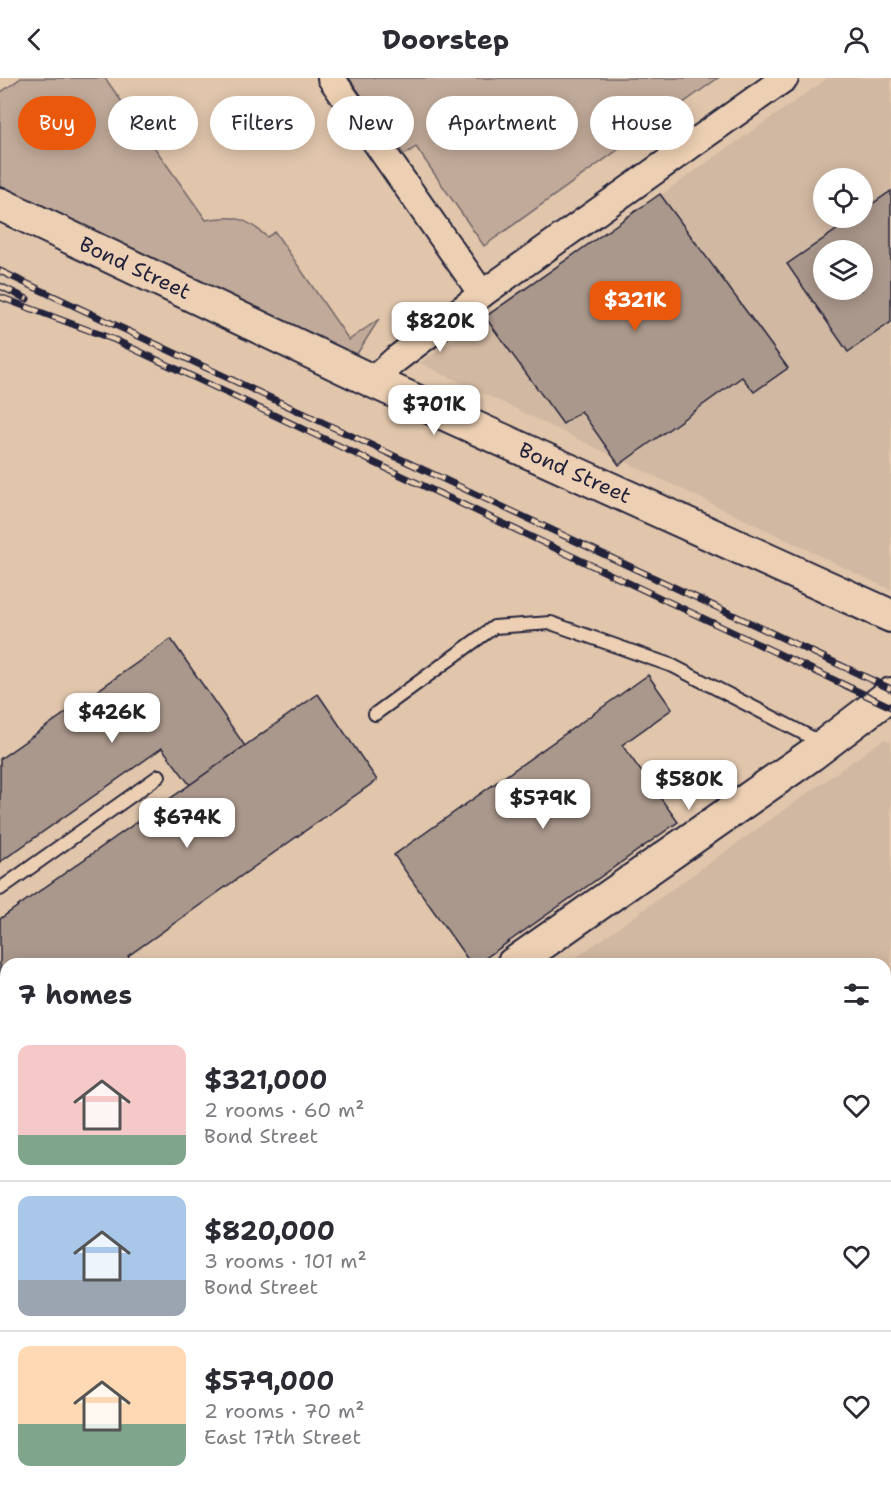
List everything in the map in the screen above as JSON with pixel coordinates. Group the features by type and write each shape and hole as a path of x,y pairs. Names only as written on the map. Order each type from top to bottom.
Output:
{"street":[{"path":"331,78 482,294"},
{"path":"372,381 395,360 482,294 785,78"},
{"name":"Bond Street","path":"0,204 372,381 891,615"},
{"path":"522,958 825,745 891,694"}],"lane":[{"path":"375,714 494,627 550,623 673,666 825,745"},
{"path":"0,889 159,776"}],"shaded area":[{"path":"21,78 105,78 118,96 108,96 108,150 156,150 206,220 239,219 252,225 267,237 275,232 349,340 379,319 355,357 0,190 0,93"},
{"path":"349,78 718,78 693,96 590,96 590,150 618,150 484,246 416,147 414,148 414,96 362,96"},
{"path":"828,78 891,78 891,590 420,363"},
{"path":"400,150 412,150 404,155"},
{"path":"884,739 891,742 891,958 575,958"}],"building":[{"path":"891,191 891,322 848,352 787,264 813,246 813,300 873,300 873,240 822,240 839,228 873,228 873,203"},
{"path":"660,194 788,368 754,392 742,377 619,465 581,411 563,424 485,317"},
{"path":"171,639 245,746 190,785 162,748 0,862 0,759"},
{"path":"648,675 672,709 622,745 678,822 485,958 467,958 394,855"},
{"path":"318,694 377,780 128,956 130,958 0,958 0,919"}],"railway":[{"path":"0,271 891,689"},
{"path":"0,286 27,299"},
{"path":"0,297 115,340 891,707"}]}
